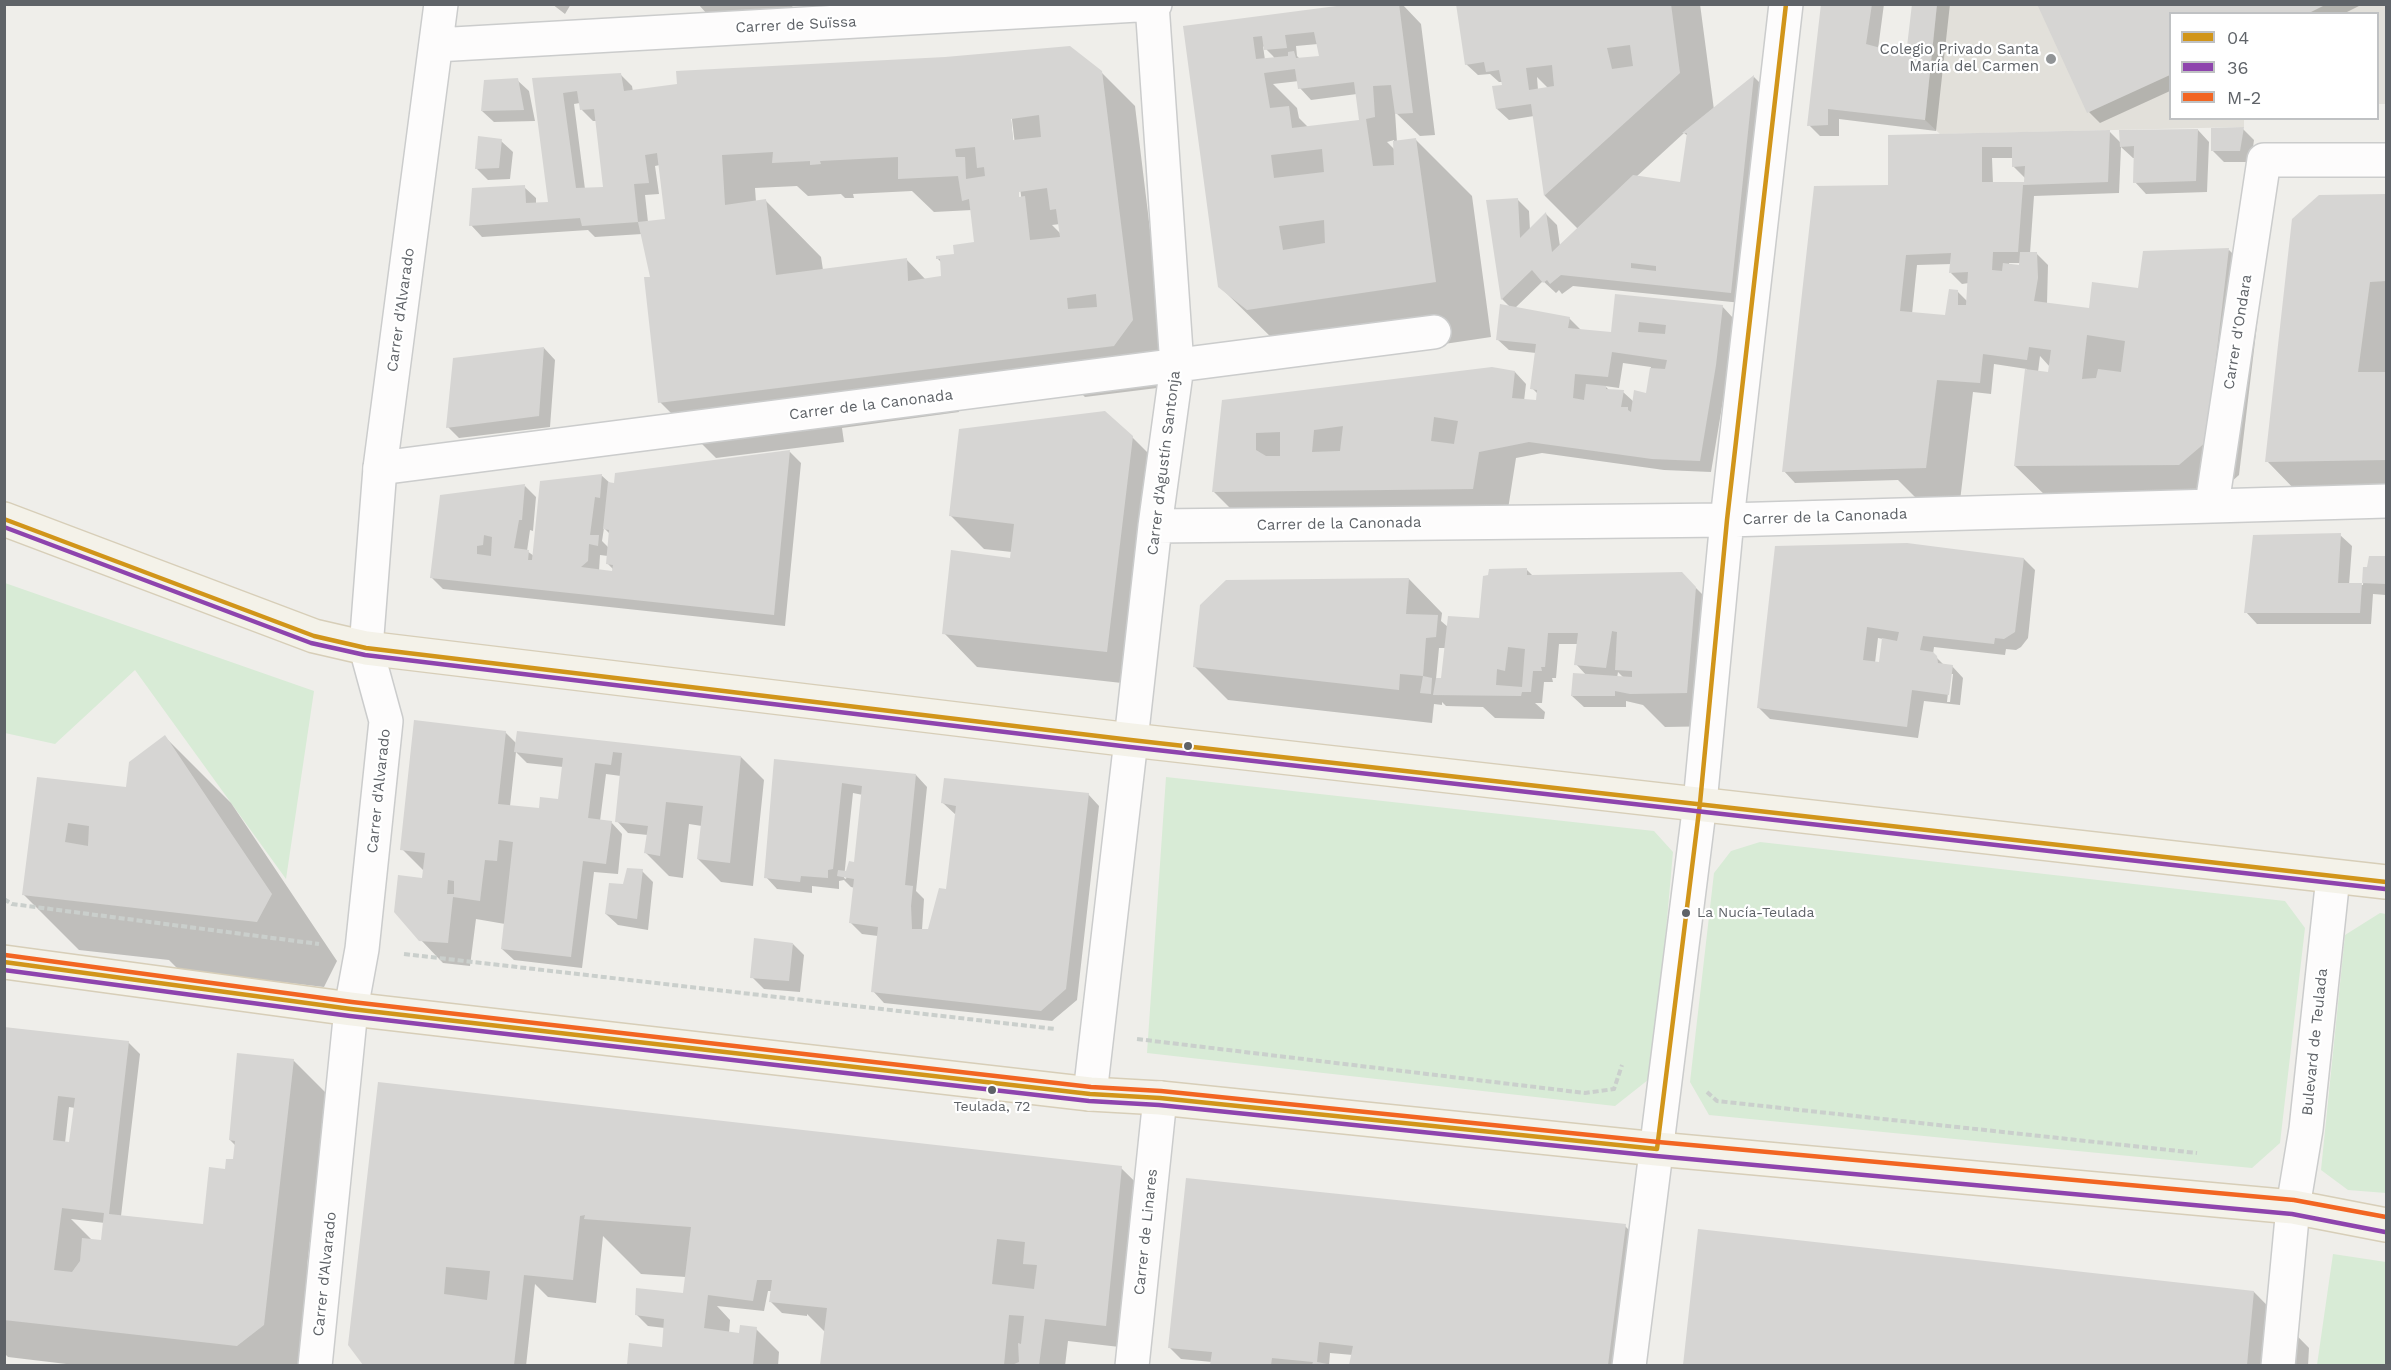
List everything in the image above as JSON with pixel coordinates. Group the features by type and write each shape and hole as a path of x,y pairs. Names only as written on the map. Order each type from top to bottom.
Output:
{"main road":[{"path":"4,519 314,636 366,648 1131,741 1700,803 2386,882"},
{"path":"4,962 351,1009 1090,1094 1160,1098 1657,1149 2293,1207 2386,1225"}],"street":[{"name":"Carrer d'Alvarado","path":"315,1365 351,1009 362,949 386,721 366,648 380,468 441,4"},
{"path":"1629,1365 1700,803 1727,520 1786,4"},
{"name":"Carrer de Suïssa","path":"436,45 1153,5"},
{"name":"Carrer d'Agustín Santonja","path":"1090,1094 1155,526 1177,366 1153,5"},
{"name":"Carrer d'Ondara","path":"2212,504 2264,160 2386,160"},
{"name":"Carrer de la Canonada","path":"380,468 1434,332"},
{"name":"Carrer de la Canonada","path":"1155,526 1727,520 2212,504 2386,501"},
{"name":"Bulevard de Teulada","path":"2278,1365 2293,1207 2306,1129 2333,877"},
{"name":"Carrer de Linares","path":"1132,1365 1160,1098"}],"path":[{"path":"4,899 12,904 362,949 1585,1093 1614,1089 1627,1052 1696,1061 1698,1084 1717,1101 2207,1154"}],"shaded area":[{"name":"Colegio Privado Santa María del Carmen","path":"1937,5 2386,5 2386,104 2379,104 2379,12 2169,12 2169,120 2244,120 2244,127 1940,134 1925,120"}],"green space":[{"path":"5,583 314,691 286,879 135,670 55,744 5,733"},
{"path":"1166,777 1654,831 1673,852 1653,1076 1615,1106 1147,1053"},
{"path":"1760,842 2285,901 2305,928 2280,1143 2252,1168 1709,1115 1690,1082 1714,873 1731,851"},
{"path":"2380,913 2386,914 2386,1193 2348,1190 2321,1170 2345,935"},
{"path":"2333,1254 2386,1262 2386,1365 2317,1365"}],"building":[{"path":"1352,4 1399,4 1413,113 1395,114 1391,85 1373,86 1375,117 1366,119 1373,166 1394,165 1393,141 1416,138 1436,282 1247,310 1218,287 1183,26","holes":["1314,32 1319,56 1296,58 1294,51 1288,52 1288,56 1256,59 1253,37 1262,36 1264,50 1287,48 1285,35","1295,69 1298,89 1354,82 1359,120 1292,128 1289,106 1270,108 1264,73","1322,149 1324,172 1274,178 1271,155","1324,220 1325,243 1283,250 1279,226"]},
{"path":"1456,4 1671,4 1680,73 1544,196 1531,104 1496,109 1492,86 1502,85 1499,70 1486,72 1484,62 1465,65","holes":["1630,45 1633,66 1612,69 1607,48","1552,65 1554,86 1529,90 1526,68"]},
{"path":"1821,4 1872,4 1866,44 1906,55 1912,4 1937,4 1925,120 1828,109 1828,125 1807,126"},
{"path":"2037,4 2327,4 2311,12 2169,12 2169,75 2087,113"},
{"path":"1070,46 1102,71 1133,320 1114,346 658,403 644,277 650,277 638,222 582,226 580,218 469,226 472,188 525,185 526,203 548,202 532,78 621,73 624,91 677,84 676,71 945,57","holes":["577,91 580,110 594,109 603,187 576,188 563,93","1039,115 1041,137 1013,140 1011,119","975,147 977,168 984,167 985,176 966,179 965,157 956,157 955,149","773,152 772,163 810,161 810,165 821,164 820,161 898,157 898,179 958,176 962,201 969,199 974,242 953,245 954,254 936,256 936,259 940,259 941,276 908,281 907,258 776,275 766,199 725,205 722,155","657,153 665,219 638,222 634,184 649,183 645,155","1047,188 1050,210 1056,209 1060,237 1030,240 1025,196 1019,197 1019,192","1096,294 1097,307 1068,309 1067,298"]},
{"path":"1754,75 1731,293 1561,275 1550,284 1547,280 1543,283 1532,270 1501,300 1486,200 1518,198 1520,238 1546,212 1552,252 1633,175 1680,182 1687,133 1682,133","holes":["1631,263 1656,266 1656,271 1631,268"]},
{"path":"518,78 524,110 481,111 484,80"},
{"path":"2244,127 2240,151 2211,151 2211,128"},
{"path":"2198,129 2196,181 2133,183 2134,146 2120,147 2119,130"},
{"path":"2110,130 2108,182 2023,185 2018,252 1993,252 1992,270 2002,271 2003,263 2019,265 2020,252 2037,252 2038,278 2034,301 2089,308 2092,282 2138,288 2143,251 2229,248 2206,442 2179,465 2014,466 2025,369 2048,372 2051,350 2029,347 2027,360 1983,354 1980,383 1937,380 1926,468 1782,472 1814,186 1888,185 1888,135","holes":["1982,147 2012,147 2012,167 2025,166 2024,182 1982,182","1951,253 1949,273 1968,272 1966,305 1958,305 1958,290 1949,289 1945,315 1900,311 1906,255","2087,335 2125,341 2121,372 2098,369 2096,378 2082,379"]},
{"path":"478,136 502,139 499,168 475,169"},
{"path":"2386,194 2386,281 2370,282 2358,372 2386,372 2386,460 2265,462 2292,219 2319,195"},
{"path":"1615,294 1723,305 1716,365 1700,461 1652,459 1529,442 1479,452 1473,489 1212,492 1222,400 1492,367 1515,371 1512,398 1536,400 1537,390 1530,389 1536,344 1496,340 1500,304 1570,317 1568,328 1611,332","holes":["1639,322 1666,325 1665,334 1638,332","1612,352 1667,360 1665,369 1650,368 1646,393 1634,390 1631,412 1628,407 1621,407 1624,390 1606,389 1606,386 1586,384 1584,400 1573,398 1575,374 1608,377","1434,417 1458,421 1454,444 1431,441","1343,426 1340,451 1312,452 1314,430","1280,432 1280,456 1266,456 1256,450 1256,433"]},
{"path":"544,347 539,416 446,428 453,358"},
{"path":"1105,411 1133,436 1107,652 942,634 951,550 1010,558 1014,524 949,516 959,429"},
{"path":"790,450 774,615 430,578 440,495 525,484 522,520 519,520 514,548 529,550 528,560 532,560 540,481 602,474 600,498 595,497 590,535 599,535 598,546 589,544 588,561 581,567 612,571 613,565 606,564 609,530 603,529 608,482 614,483 615,473","holes":["484,535 492,537 491,556 477,554 477,546 483,545"]},
{"path":"2341,533 2338,583 2362,583 2360,613 2244,613 2253,535"},
{"path":"1907,543 2024,558 2015,632 2004,639 1995,638 1994,644 1923,636 1920,650 1933,652 1937,656 1938,663 1953,665 1949,695 1912,690 1907,727 1757,708 1775,546","holes":["1867,627 1899,632 1897,641 1882,638 1879,662 1863,660"]},
{"path":"2369,556 2386,556 2386,584 2362,583 2363,567 2367,567"},
{"path":"1527,568 1527,575 1682,572 1696,587 1687,693 1630,694 1615,691 1615,696 1571,696 1573,673 1632,677 1632,671 1615,670 1617,632 1612,631 1606,668 1574,665 1578,633 1548,633 1545,667 1541,667 1542,671 1533,671 1531,692 1522,692 1521,696 1433,695 1436,678 1441,678 1448,616 1479,618 1483,576 1488,575 1489,569","holes":["1508,647 1525,649 1522,687 1496,685 1497,669 1505,671"]},
{"path":"1409,578 1406,614 1438,615 1436,637 1426,638 1423,676 1400,674 1399,690 1193,667 1200,605 1226,580"},
{"path":"1423,676 1432,678 1431,694 1420,693"},
{"path":"414,720 506,731 498,804 539,808 540,797 558,799 563,758 514,752 517,731 741,756 730,863 697,859 703,806 666,802 660,856 644,853 648,826 615,822 622,753 613,752 611,765 595,763 588,818 612,821 606,864 583,861 571,957 501,949 513,842 499,840 497,861 485,860 480,901 453,897 448,943 419,941 394,912 398,875 422,878 425,853 400,850","holes":["448,880 454,881 454,894 447,894"]},
{"path":"165,735 272,894 257,922 22,895 37,777 126,787 129,762","holes":["68,823 89,826 88,846 65,842"]},
{"path":"774,759 916,774 905,885 913,886 912,929 928,929 939,888 946,889 956,806 941,803 944,778 1089,793 1066,989 1041,1011 871,992 878,927 849,923 854,879 837,876 838,870 846,871 849,861 854,862 862,786 842,783 833,869 828,870 828,878 801,876 800,882 764,878"},
{"path":"627,868 643,869 637,919 605,914 609,883 623,884"},
{"path":"754,938 793,943 789,981 750,978"},
{"path":"4,1027 129,1041 109,1214 203,1224 209,1167 225,1169 226,1159 233,1159 235,1141 229,1140 237,1053 294,1059 264,1325 237,1346 4,1320","holes":["58,1096 75,1098 69,1142 53,1140","62,1208 104,1213 101,1240 82,1238 80,1261 72,1272 54,1270"]},
{"path":"378,1082 1122,1166 1106,1326 1045,1319 1039,1365 1012,1365 1019,1362 1018,1343 1021,1344 1024,1316 1009,1315 1004,1365 820,1365 827,1308 769,1302 772,1280 757,1280 753,1301 708,1295 704,1328 739,1333 740,1325 757,1327 753,1365 627,1365 629,1343 662,1347 664,1319 635,1315 636,1288 683,1293 691,1227 584,1219 585,1215 580,1216 573,1280 524,1275 514,1365 363,1365 348,1345","holes":["997,1239 1025,1242 1023,1264 1037,1265 1034,1289 992,1284","446,1267 490,1271 487,1300 444,1294"]},
{"path":"1186,1178 1626,1224 1608,1365 1349,1365 1353,1346 1319,1342 1317,1362 1332,1365 1312,1365 1313,1362 1272,1358 1271,1365 1210,1365 1212,1352 1168,1348"},
{"path":"1698,1229 2254,1291 2247,1365 1683,1365"}],"transit line":[{"name":"04","path":"4,962 351,1009 1090,1094 1160,1098 1657,1149 1700,803 1727,520 1786,4"},
{"name":"04","path":"4,519 314,636 366,648 1131,740 2386,882"},
{"name":"36","path":"4,527 311,643 365,655 1130,747 2385,889"},
{"name":"M-2","path":"5,955 352,1002 1091,1087 1161,1091 1658,1142 2294,1200 2386,1217"},
{"name":"36","path":"4,970 350,1016 1089,1101 1159,1105 1656,1156 2292,1214 2385,1232"}],"place":[{"name":"Colegio Privado Santa María del Carmen","path":"2051,59"},
{"name":"La Nucía-Teulada","path":"1686,913"},
{"name":"Teulada, 72","path":"992,1090"}]}
